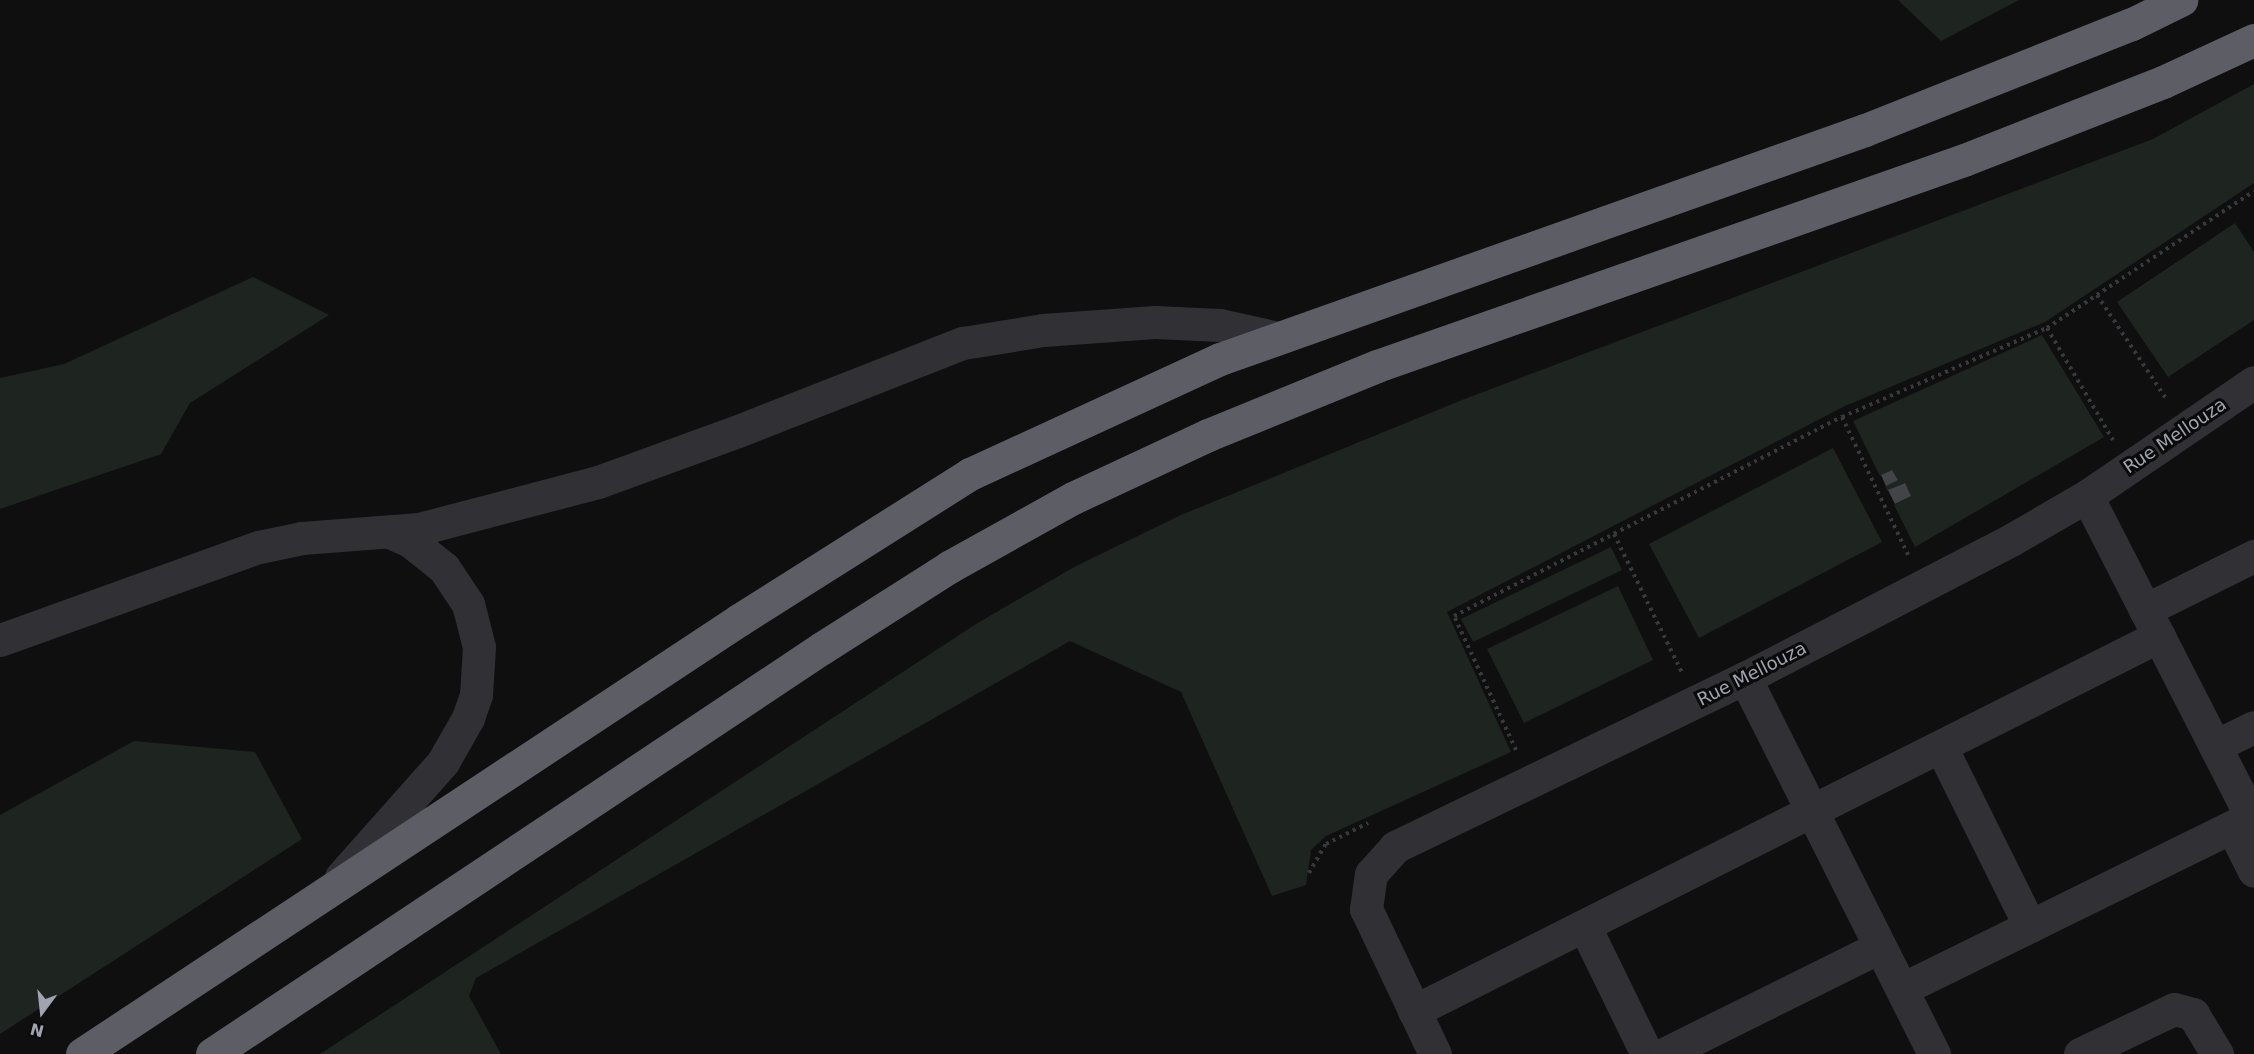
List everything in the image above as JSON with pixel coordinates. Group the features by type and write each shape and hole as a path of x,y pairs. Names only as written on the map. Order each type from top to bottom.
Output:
{"highway":[{"path":"82,1054 729,626 970,474 1220,359 1865,130 2132,24 2181,0"},
{"path":"212,1054 822,648 949,567 1073,498 1208,435 1377,366 1964,160 2163,82 2254,40"}],"street":[{"path":"0,640 259,547 335,534 390,532 443,524 598,482 963,343 1033,331 1155,322 1220,326 1278,339"},
{"name":"Rue Mellouza","path":"1435,1054 1366,909 1371,874 1381,859 1395,847 1745,678 2087,496 2254,382"},
{"path":"2087,496 2215,746 2246,820 2254,871"},
{"path":"332,887 443,762 457,741 476,695 479,647 468,604 444,568 410,542 390,532"},
{"path":"1414,1011 1941,747 2152,623 2254,556"},
{"path":"1745,678 1934,1054"},
{"path":"2215,746 2254,727"},
{"path":"1941,747 2030,926"},
{"path":"1902,989 2246,820"},
{"path":"1585,927 1647,1054"},
{"path":"1664,1054 1880,947"},
{"path":"2080,1054 2174,1009 2193,1014 2217,1054"}],"path":[{"path":"1518,757 1454,616 1842,417 2047,328 2253,194"},
{"path":"2097,295 2169,403"},
{"path":"2047,328 2113,440"},
{"path":"1842,417 1909,558"},
{"path":"1613,534 1684,676"}],"shaded area":[{"path":"1898,0 2019,0 1941,41"},
{"path":"2254,84 2254,183 2045,322 1845,406 1447,612 1511,752 1326,836 1311,850 1306,885 1272,896 1181,692 1070,641 476,978 469,996 501,1054 320,1054 976,624 1074,567 1181,515 1462,400 2153,139"},
{"path":"2235,223 2254,252 2254,320 2168,377 2117,302"},
{"path":"253,277 329,315 190,403 161,454 0,509 0,378 64,364"},
{"path":"2042,335 2104,437 1915,547 1894,505 1911,496 1904,483 1887,491 1885,486 1897,479 1892,470 1880,476 1853,421"},
{"path":"1833,448 1882,542 1699,638 1649,544"},
{"path":"1611,547 1622,570 1473,642 1461,619"},
{"path":"1618,586 1653,660 1524,723 1487,649"},
{"path":"134,741 255,752 302,839 0,1034 0,815"}],"building":[{"path":"1892,470 1898,480 1886,486 1881,475"},
{"path":"1905,483 1911,496 1895,504 1888,490"}]}
